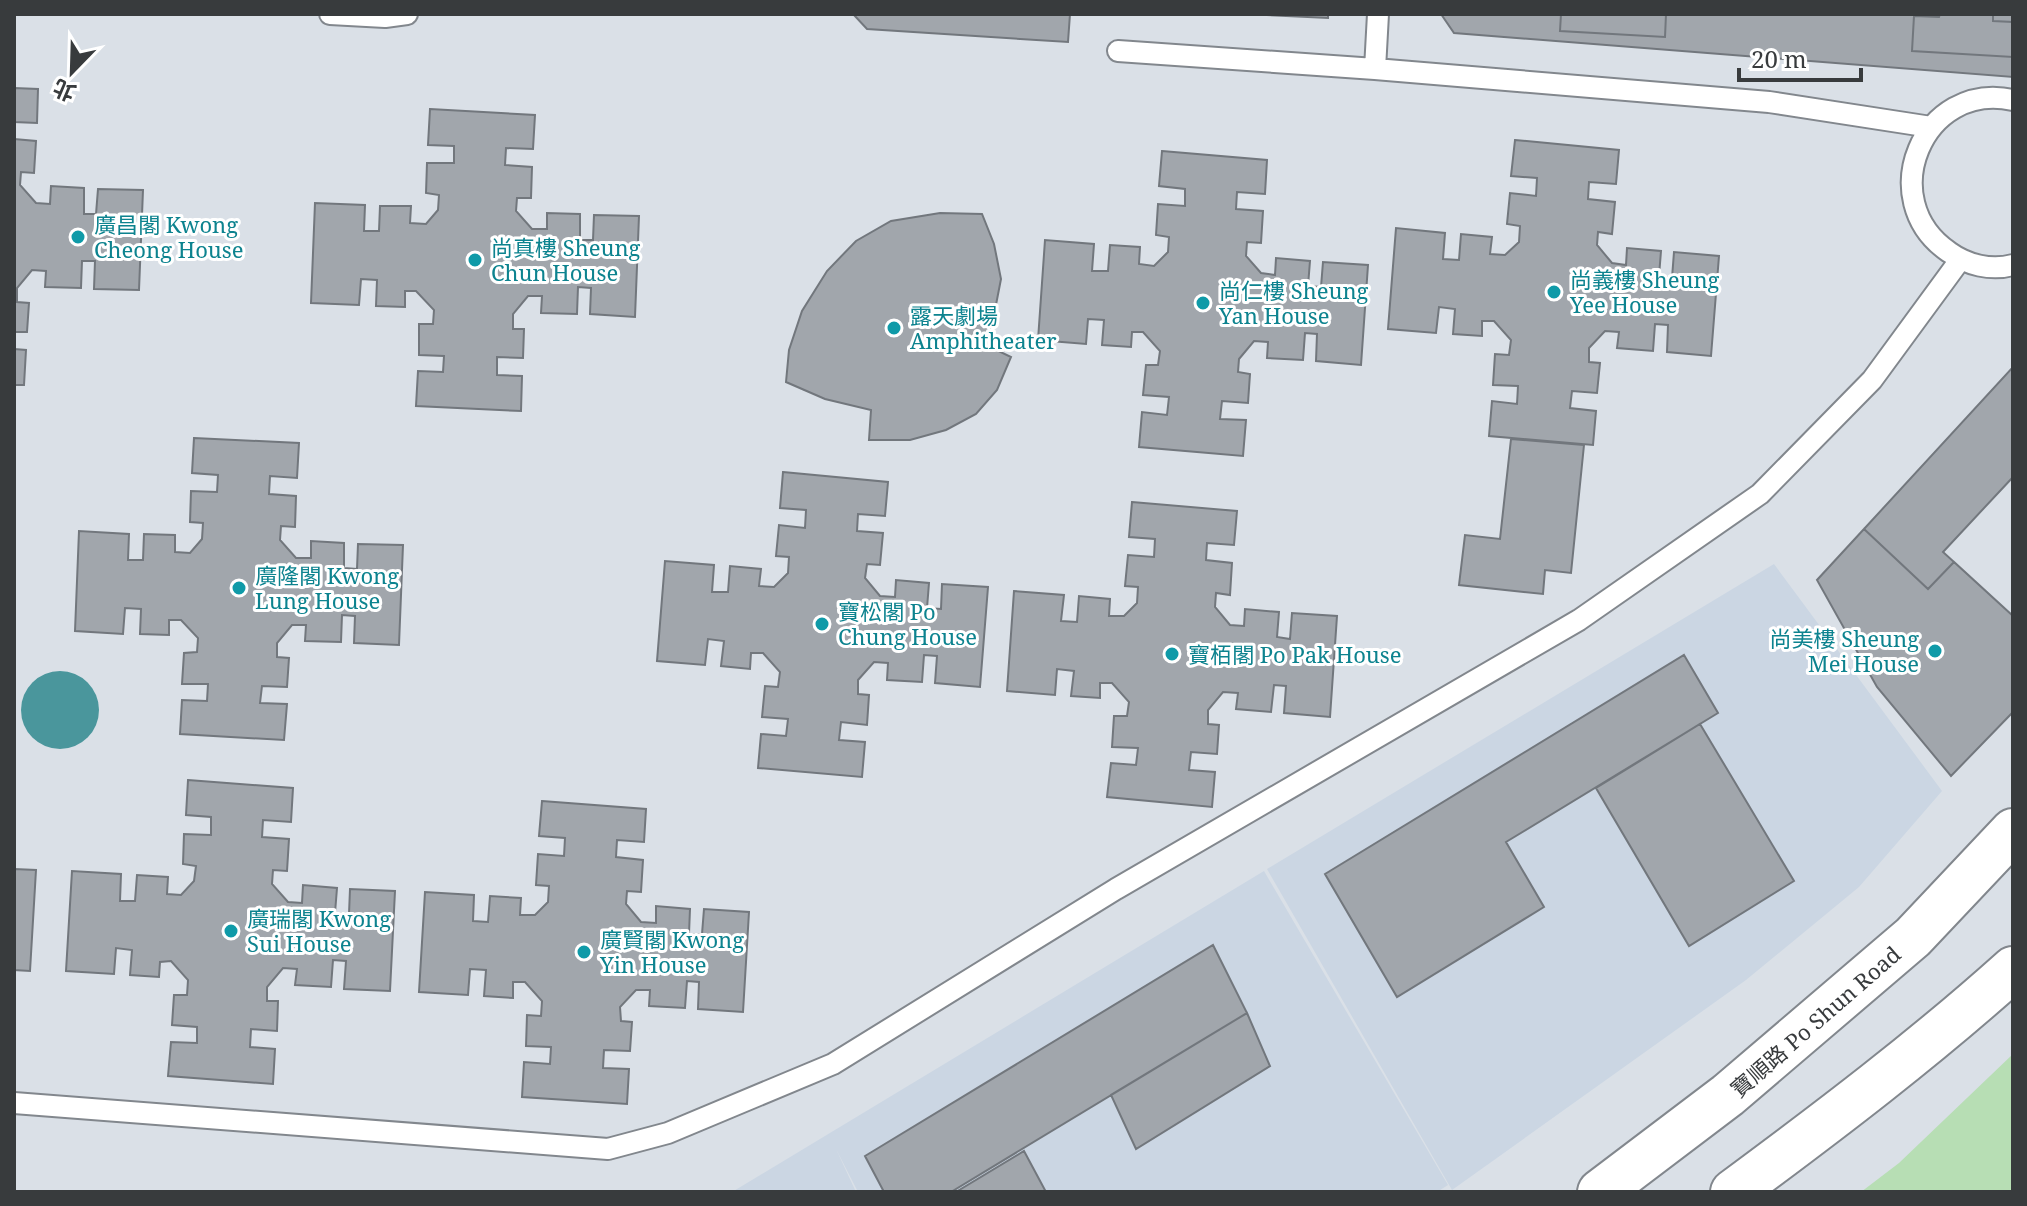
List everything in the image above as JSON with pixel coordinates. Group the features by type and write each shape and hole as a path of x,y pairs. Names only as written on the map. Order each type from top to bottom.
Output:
{"main road":[{"name":"寶順路 Po Shun Road","path":"1600,1192 1728,1095 1913,937 2013,831"},
{"path":"1733,1192 1831,1120 2013,969"}],"lane":[{"path":"330,14 385,17 407,14"},
{"path":"1375,69 1378,14"},
{"path":"1118,51 1769,102 1931,127"},
{"path":"2013,100 1976,100 1951,110 1931,127 1918,149 1911,174 1913,200 1922,225 1938,245 1960,260 1983,267 2013,265"},
{"path":"14,1103 608,1149 668,1133 833,1064 1116,889 1579,620 1760,494 1872,380 1960,260"}],"shaded area":[{"path":"1774,564 1942,791 1859,887 1746,980 1452,1190 1267,869"},
{"path":"1264,871 1448,1185 1437,1192 858,1192 836,1149 856,1192 732,1192"}],"green space":[{"path":"2013,1054 2013,1192 1861,1192 1899,1163"}],"water":[{"path":"52,671 68,671 82,677 93,688 99,710 93,732 82,743 68,749 52,749 38,743 27,732 21,718 21,702 27,688 38,677"}],"building":[{"path":"853,14 1070,14 1068,42 867,29"},
{"path":"1245,14 1328,14 1328,18"},
{"path":"1441,14 2013,14 2013,77 1454,33"},
{"path":"1561,14 1666,14 1665,37 1560,31"},
{"path":"1940,14 1993,14 1993,21 2013,22 2013,57 1912,51 1914,16 1939,17"},
{"path":"14,88 38,89 37,123 14,122"},
{"name":"尚真樓 Sheung Chun House","path":"430,109 535,115 533,149 506,148 505,165 532,167 531,198 517,198 516,211 532,229 547,229 547,213 580,214 580,240 593,240 594,215 639,216 635,317 590,314 591,288 578,287 577,314 541,313 542,296 528,296 513,314 513,329 524,329 523,358 497,357 497,375 522,376 521,411 416,406 418,371 443,372 444,356 419,355 419,324 433,324 434,310 416,291 405,291 405,307 376,306 377,280 361,279 359,305 311,303 315,203 365,205 364,231 379,231 380,206 411,206 410,223 426,224 438,210 439,195 426,193 427,163 454,163 454,146 428,145"},
{"name":"廣昌閣 Kwong Cheong House","path":"14,139 36,141 34,173 21,172 20,185 36,203 50,204 51,186 84,188 84,214 96,214 98,189 143,190 139,290 94,289 95,261 82,261 81,288 45,287 46,271 32,270 17,288 17,302 29,303 27,332 14,332"},
{"name":"尚義樓 Sheung Yee House","path":"1515,140 1619,150 1616,184 1589,182 1588,199 1615,202 1612,234 1598,232 1597,245 1612,263 1626,265 1627,248 1661,251 1659,276 1672,278 1674,252 1719,256 1711,356 1667,352 1668,325 1655,324 1653,351 1617,348 1619,332 1605,331 1589,348 1589,362 1600,363 1597,393 1572,391 1570,408 1596,411 1593,445 1489,436 1492,401 1517,404 1518,386 1493,385 1495,354 1509,355 1511,340 1494,321 1482,321 1482,336 1453,334 1455,309 1439,307 1436,333 1388,329 1396,228 1445,233 1443,259 1459,260 1461,234 1492,237 1490,254 1505,255 1519,242 1520,226 1507,224 1510,193 1536,196 1537,178 1511,176"},
{"name":"尚仁樓 Sheung Yan House","path":"1162,151 1267,160 1265,194 1237,192 1236,209 1263,211 1261,243 1247,242 1246,256 1261,273 1275,275 1276,258 1310,261 1308,286 1321,287 1323,262 1368,265 1361,365 1316,361 1317,334 1305,333 1303,360 1267,358 1268,342 1254,341 1239,359 1238,372 1250,374 1248,403 1222,401 1220,419 1246,420 1243,456 1139,447 1142,412 1167,415 1169,397 1143,395 1146,365 1158,365 1160,351 1143,332 1132,332 1131,347 1102,345 1104,320 1088,319 1086,344 1038,340 1045,240 1094,244 1092,271 1108,271 1110,245 1140,247 1139,264 1154,266 1168,252 1169,237 1156,235 1158,204 1185,206 1185,189 1159,186"},
{"name":"露天劇場 Amphitheater","path":"940,213 982,214 994,244 1001,279 988,346 1011,357 997,390 976,414 946,430 910,440 869,440 871,410 825,399 786,382 789,350 802,311 827,271 856,241 891,221"},
{"path":"14,349 26,350 24,385 14,385"},
{"name":"尚美樓 Sheung Mei House","path":"2013,367 2013,477 1943,552 1954,562 1928,589 1864,529"},
{"name":"廣隆閣 Kwong Lung House","path":"194,438 299,443 297,478 270,476 269,494 296,496 295,527 281,526 280,540 296,558 311,558 311,541 344,543 344,568 357,569 358,544 403,545 399,645 354,643 355,616 342,615 341,642 305,641 306,625 292,625 277,643 277,657 289,658 287,687 262,686 260,703 287,704 284,740 180,734 182,700 207,701 208,684 182,684 184,653 197,652 198,638 181,620 169,620 169,635 140,634 141,609 125,608 123,634 75,631 79,531 129,534 128,560 143,560 144,534 175,535 175,552 190,553 202,539 203,523 190,522 191,491 217,492 218,475 192,473"},
{"path":"1511,439 1584,445 1571,573 1545,570 1543,594 1459,585 1465,535 1500,539"},
{"name":"寶松閣 Po Chung House","path":"783,472 888,482 885,516 858,514 857,531 883,533 880,565 867,564 865,578 880,596 895,597 896,580 929,583 927,608 941,609 942,584 988,587 980,687 935,683 937,656 924,655 922,682 887,680 888,663 874,662 858,680 858,694 869,695 867,725 841,722 839,740 865,742 862,777 758,768 761,734 786,736 788,719 762,717 765,686 778,687 780,672 763,653 751,653 750,669 721,666 724,641 708,639 705,665 657,661 665,561 714,565 712,592 728,592 730,566 761,569 759,586 774,587 788,573 789,557 776,556 779,525 805,528 806,510 780,508"},
{"name":"寶栢閣 Po Pak House","path":"1132,502 1237,511 1234,545 1207,543 1206,560 1232,563 1230,595 1216,593 1215,607 1230,625 1244,626 1245,609 1279,612 1277,637 1290,639 1292,613 1337,616 1330,717 1284,713 1286,686 1274,685 1271,712 1236,709 1238,693 1223,692 1208,710 1208,724 1219,725 1217,754 1191,752 1189,770 1215,772 1212,807 1107,797 1111,763 1136,765 1138,748 1112,747 1114,716 1127,716 1129,702 1112,683 1100,683 1100,698 1071,696 1074,671 1057,669 1055,695 1007,691 1014,591 1064,595 1061,621 1077,622 1079,596 1110,599 1109,616 1124,616 1137,603 1138,587 1125,586 1128,555 1154,557 1155,539 1129,537"},
{"name":"尚美樓 Sheung Mei House","path":"1864,529 1928,589 1954,562 2013,616 2013,712 1951,776 1877,687 1817,580"},
{"path":"1684,655 1718,713 1506,842 1544,907 1397,997 1325,874"},
{"path":"1700,724 1794,881 1689,946 1596,788"},
{"name":"廣瑞閣 Kwong Sui House","path":"188,780 293,788 291,822 263,820 262,837 289,839 287,871 273,870 272,884 288,902 302,903 303,885 337,888 335,913 349,914 350,889 395,891 390,991 344,989 346,961 333,960 331,987 295,985 297,969 283,968 267,987 267,1001 278,1001 277,1031 251,1029 250,1047 275,1049 273,1084 168,1076 171,1042 197,1043 197,1027 172,1025 174,995 187,995 188,980 171,961 160,962 159,977 130,975 132,950 116,948 114,974 66,971 72,871 121,874 120,901 135,901 137,875 168,877 167,894 181,895 194,881 196,866 183,864 184,834 211,835 211,817 186,815"},
{"name":"廣賢閣 Kwong Yin House","path":"542,801 646,809 644,842 617,840 616,857 643,860 641,892 627,891 626,904 641,922 656,923 656,906 690,909 689,934 702,934 704,909 749,912 743,1012 698,1009 699,982 687,981 685,1008 649,1006 650,990 636,990 620,1007 621,1021 632,1022 630,1051 604,1050 603,1068 629,1069 627,1104 522,1097 524,1062 550,1064 551,1047 526,1046 527,1015 541,1016 542,1001 525,982 513,982 513,998 484,996 486,970 470,969 468,995 419,992 425,892 474,895 473,921 488,922 490,896 521,898 520,915 535,915 548,902 549,886 536,885 538,854 564,856 565,838 539,836"},
{"path":"14,869 36,870 30,971 14,970"},
{"path":"1213,945 1247,1013 951,1192 884,1192 865,1156"},
{"path":"1247,1013 1270,1066 1136,1149 1111,1095"},
{"path":"1024,1151 1046,1192 956,1192"}],"place":[{"name":"廣昌閣 Kwong Cheong House","path":"78,237"},
{"name":"尚真樓 Sheung Chun House","path":"475,260"},
{"name":"尚義樓 Sheung Yee House","path":"1554,292"},
{"name":"尚仁樓 Sheung Yan House","path":"1203,303"},
{"name":"露天劇場 Amphitheater","path":"894,328"},
{"name":"廣隆閣 Kwong Lung House","path":"239,588"},
{"name":"寶松閣 Po Chung House","path":"822,624"},
{"name":"尚美樓 Sheung Mei House","path":"1935,651"},
{"name":"寶栢閣 Po Pak House","path":"1172,654"},
{"name":"廣瑞閣 Kwong Sui House","path":"231,931"},
{"name":"廣賢閣 Kwong Yin House","path":"584,952"}]}
